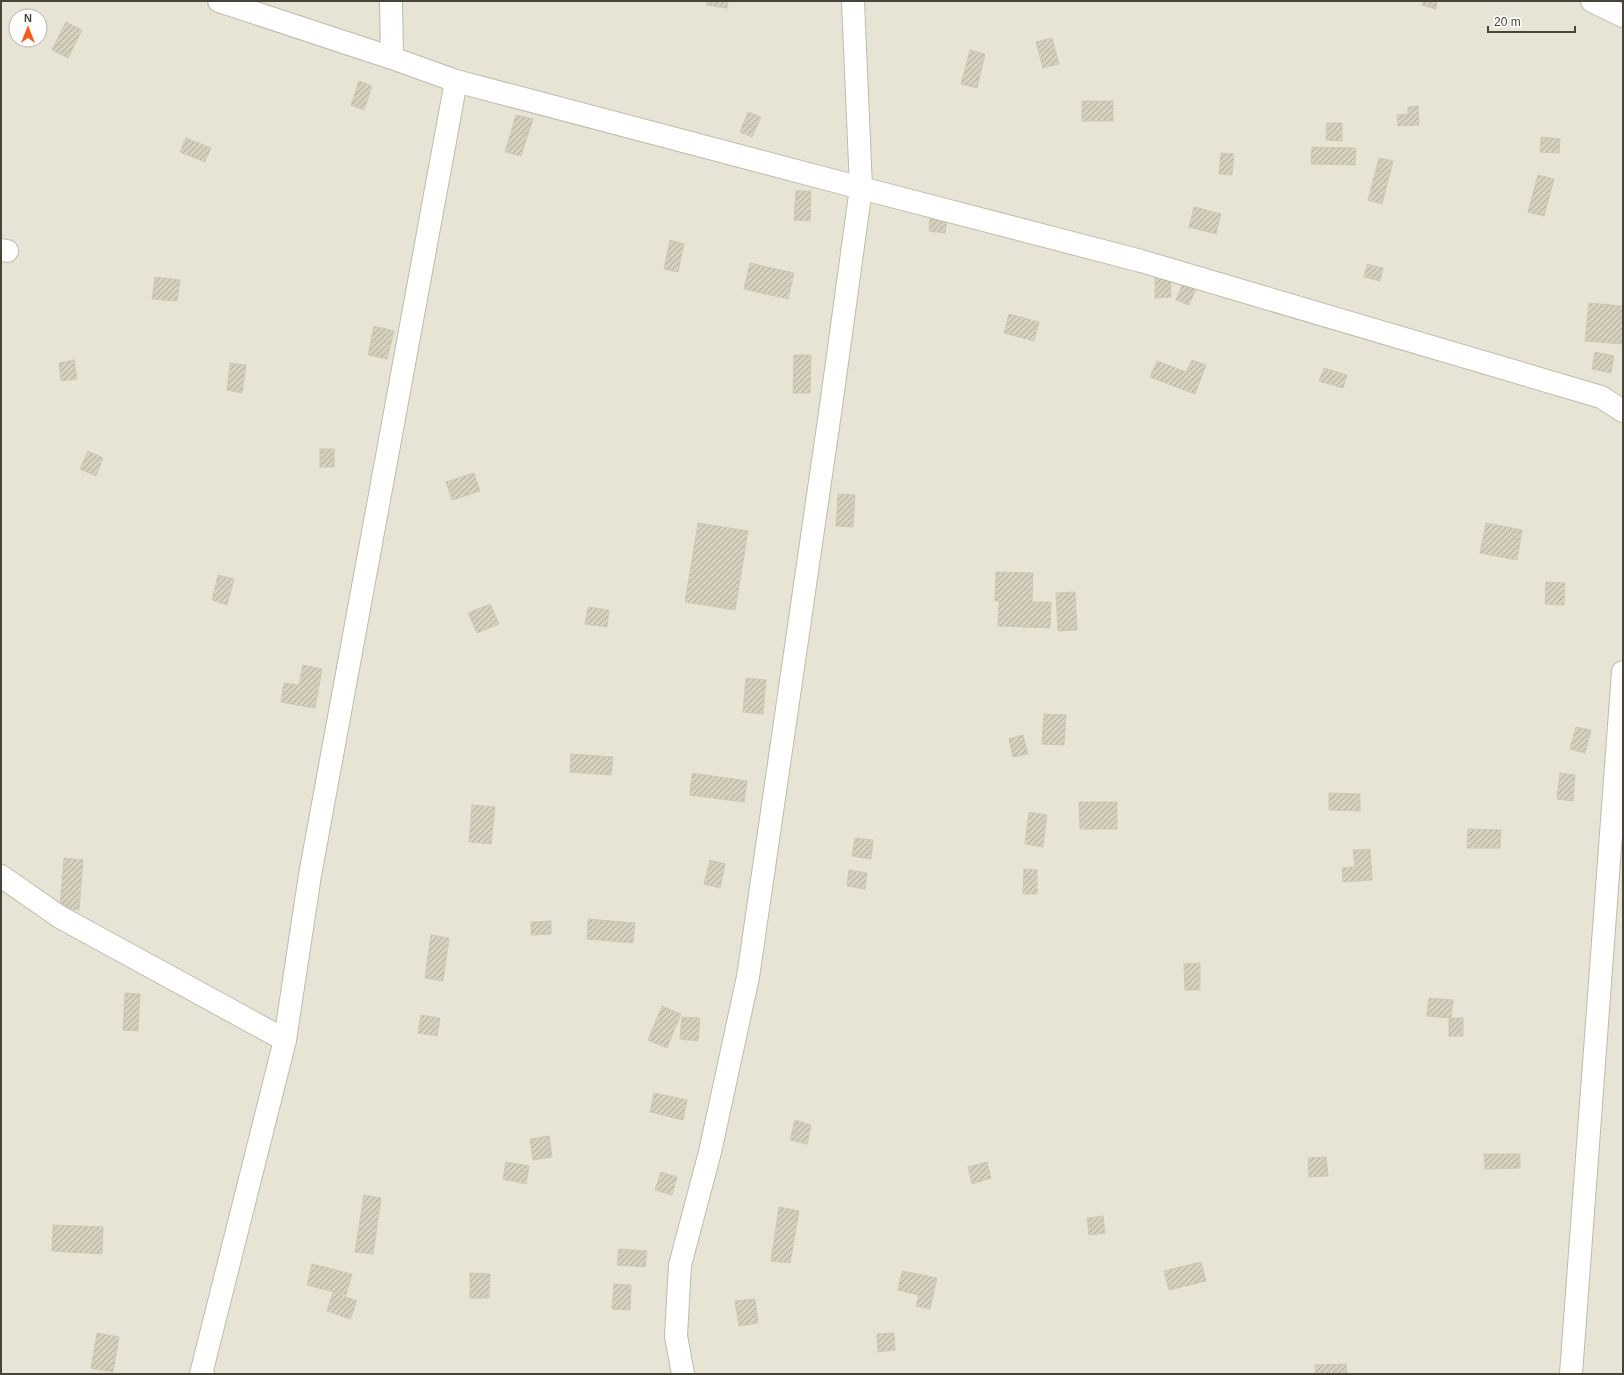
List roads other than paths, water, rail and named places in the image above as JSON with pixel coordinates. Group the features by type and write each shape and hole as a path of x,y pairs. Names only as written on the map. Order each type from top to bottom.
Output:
{"street":[{"path":"219,1 392,58 456,81 1141,261 1601,397 1623,411"},
{"path":"391,1 392,58"},
{"path":"684,1374 676,1336 680,1265 710,1152 748,977 830,414 861,188 853,1"},
{"path":"1592,1 1623,16"},
{"path":"202,1374 285,1040 310,875 456,81"},
{"path":"1571,1374 1623,672"},
{"path":"1,876 60,917 285,1040"}]}
